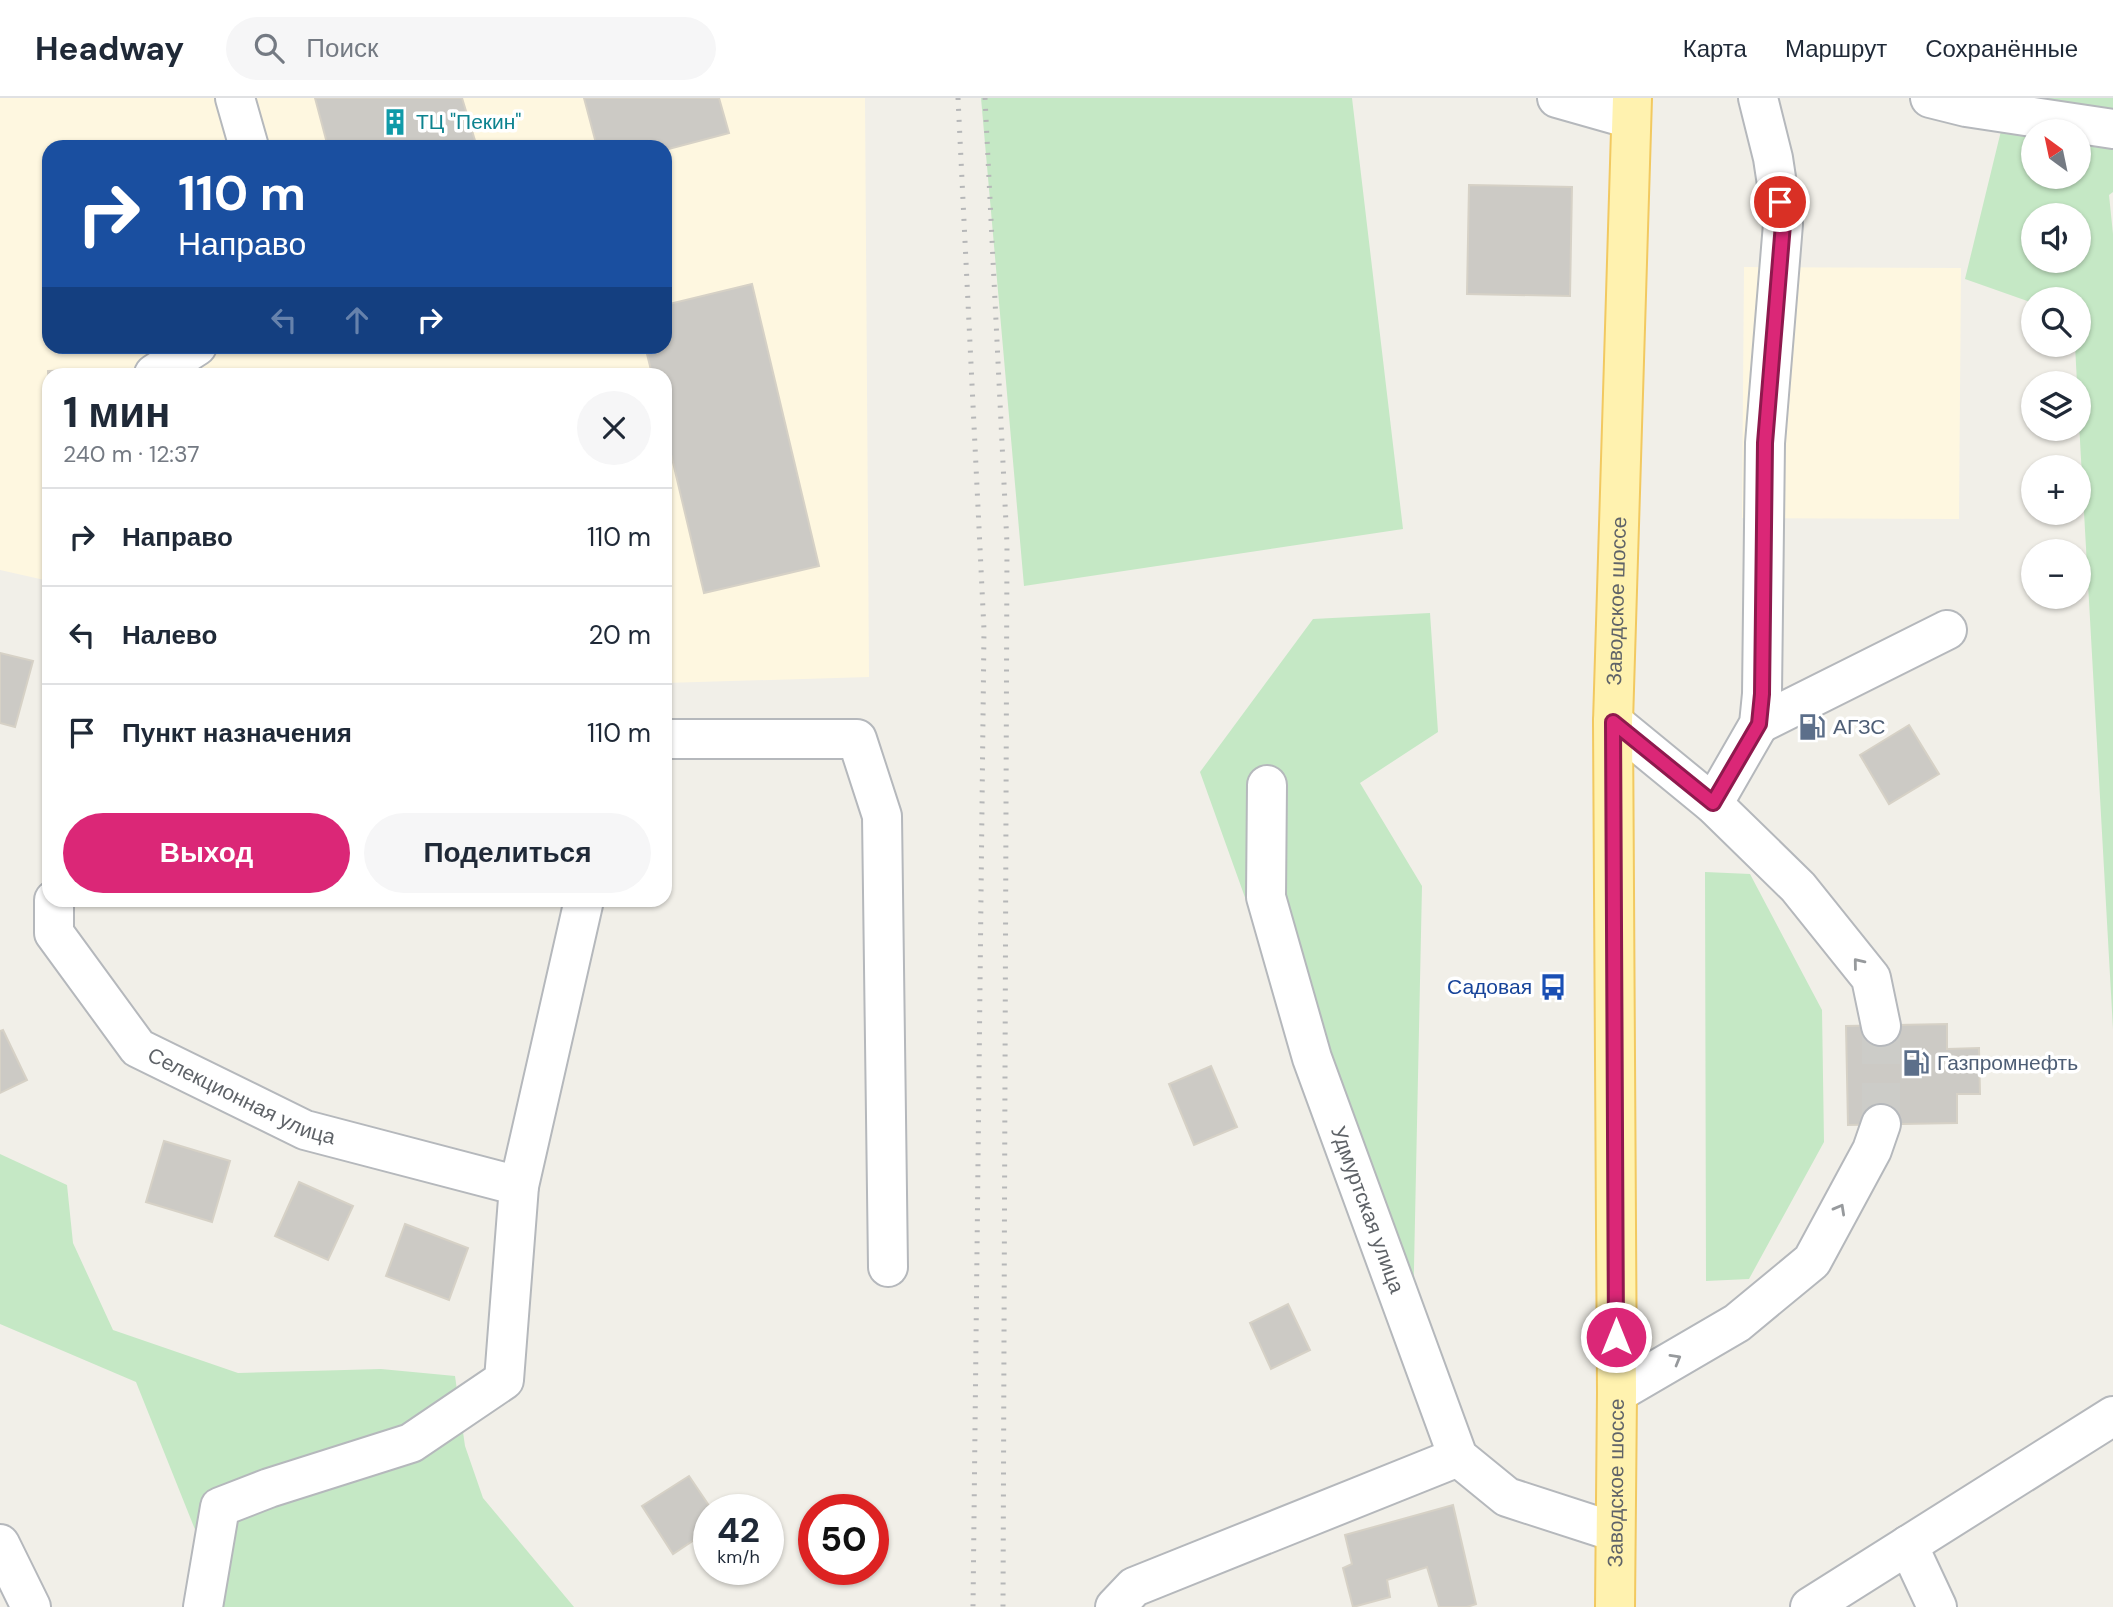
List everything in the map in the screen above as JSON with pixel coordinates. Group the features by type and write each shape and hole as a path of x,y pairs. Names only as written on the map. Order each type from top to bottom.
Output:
{"main road":[{"name":"Заводское шоссе","path":"1615,1607 1617,1393 1613,722 1632,108"}],"street":[{"path":"235,98 247,140"},
{"path":"1557,98 1632,108"},
{"path":"1713,803 1759,724 1762,694 1765,443 1783,224 1773,158 1758,98"},
{"path":"1930,98 1966,107 2113,129"},
{"path":"163,368 185,354"},
{"path":"1759,724 1947,630"},
{"path":"1613,722 1713,803 1798,887 1871,978 1881,1026"},
{"path":"672,739 857,739 881,816 888,1267"},
{"name":"Удмуртская улица","path":"1267,785 1266,897 1312,1058 1458,1457"},
{"name":"Селекционная улица","path":"54,907 54,933 138,1048 305,1130 519,1186"},
{"path":"203,1607 220,1507 269,1488 411,1443 504,1380 519,1186 582,907"},
{"path":"1617,1393 1737,1323 1812,1261 1872,1150 1881,1124"},
{"path":"1810,1607 2113,1416"},
{"path":"1115,1607 1134,1587 1458,1457 1507,1497 1615,1532"},
{"path":"0,1544 30,1607"},
{"path":"1908,1545 1937,1607"}],"shaded area":[{"path":"0,98 865,98 869,677 672,683 672,368 42,368 42,579 0,570"},
{"path":"1744,267 1961,268 1959,519 1742,518"}],"green space":[{"path":"981,98 1352,98 1403,529 1024,586"},
{"path":"2009,98 2113,98 2113,192 2109,195 2113,234 2113,1029 2089,609 2091,539 2086,539 2085,525 2091,525 2091,455 2081,455 2080,441 2091,441 2091,371 2076,371 2076,357 2091,357 2091,287 2021,287 2021,299 1965,279"},
{"path":"1430,613 1438,732 1360,783 1422,886 1412,1363 1200,772 1313,619"},
{"path":"1705,872 1750,874 1822,1010 1824,1142 1749,1279 1706,1281"},
{"path":"0,1154 67,1185 73,1243 113,1330 238,1373 381,1369 455,1376 465,1446 483,1498 574,1607 216,1607 206,1557 136,1382 0,1324"}],"building":[{"name":"ТЦ \"Пекин\"","path":"315,98 462,98 475,140 326,140"},
{"path":"584,98 719,98 729,133 672,148 672,140 595,140"},
{"path":"1469,185 1572,187 1570,296 1467,294"},
{"path":"752,284 819,566 704,593 672,458 672,368 650,368 647,354 672,354 672,303"},
{"path":"0,653 33,661 15,727 0,723"},
{"path":"1909,725 1939,774 1889,804 1860,755"},
{"path":"1947,1024 1947,1049 1979,1048 1980,1094 1957,1094 1957,1123 1848,1125 1846,1026"},
{"path":"3,1030 27,1080 0,1093 0,1031"},
{"path":"1211,1066 1237,1127 1194,1145 1169,1084"},
{"path":"164,1141 230,1161 212,1222 146,1202"},
{"path":"299,1182 353,1206 328,1260 275,1236"},
{"path":"405,1224 468,1248 449,1300 386,1276"},
{"path":"1288,1304 1310,1350 1271,1369 1250,1323"},
{"path":"689,1476 701,1494 693,1494 693,1541 673,1554 642,1506"},
{"path":"1453,1505 1476,1604 1467,1607 1439,1607 1427,1567 1387,1580 1390,1597 1353,1607 1343,1568 1352,1564 1345,1535"}],"tunnel":[{"path":"1881,1026 1881,1124"}],"railway":[{"path":"958,98 984,630 973,1607"},
{"path":"985,98 1007,544 1003,1607"}],"place":[{"name":"ТЦ \"Пекин\"","path":"395,122"},
{"name":"АГЗС","path":"1812,727"},
{"name":"Садовая","path":"1553,987"},
{"name":"Газпромнефть","path":"1916,1063"}],"route":[{"path":"1616,1337 1613,722 1713,803 1759,724 1762,694 1765,443 1783,224 1780,202"}]}
